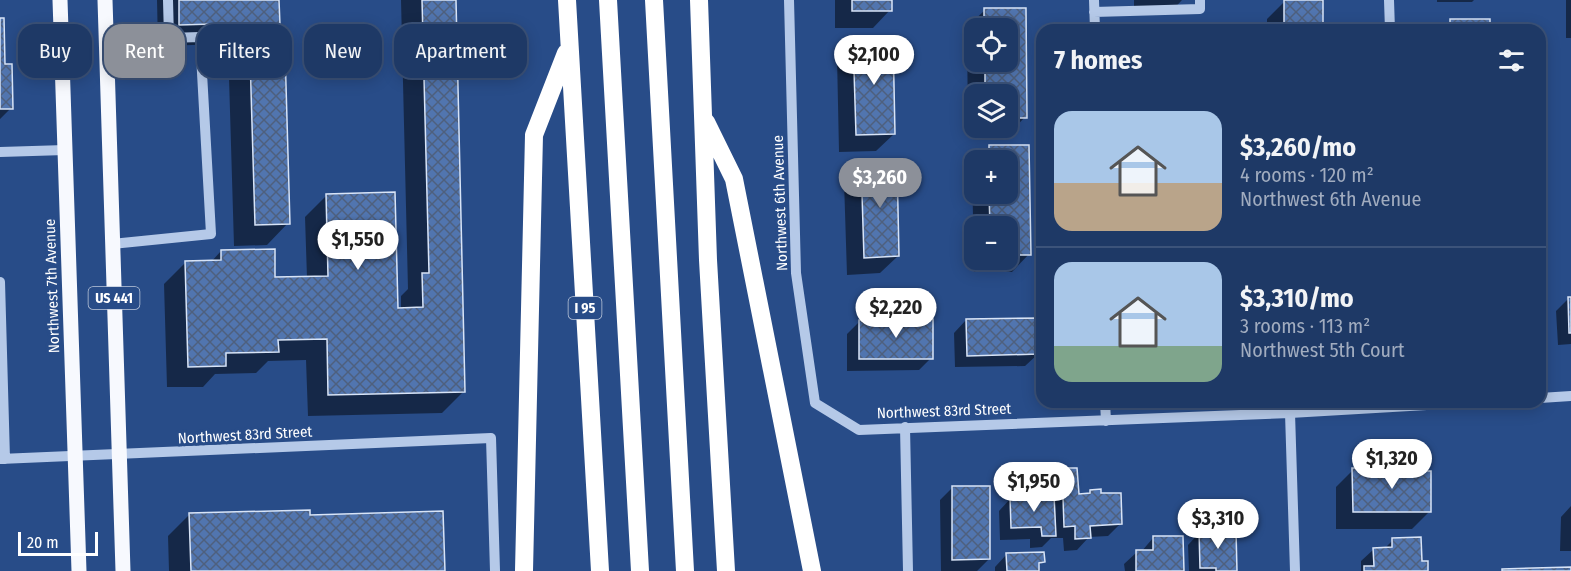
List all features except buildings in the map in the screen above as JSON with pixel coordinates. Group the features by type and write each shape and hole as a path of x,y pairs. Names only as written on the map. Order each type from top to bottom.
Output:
{"highway":[{"name":"I 95","path":"567,0 600,571"},
{"path":"608,0 640,571"},
{"path":"654,0 685,571"},
{"path":"699,0 709,272 726,571"},
{"path":"524,571 534,135 569,45"},
{"path":"703,116 734,179 812,571"}],"main road":[{"name":"Northwest 7th Avenue","path":"60,0 79,571"},
{"name":"US 441","path":"105,0 123,571"}],"street":[{"path":"112,244 211,234 200,37 169,38 168,0"},
{"name":"Northwest 6th Avenue","path":"789,0 796,273 816,403"},
{"path":"1094,0 1095,24"},
{"path":"1094,12 1200,9 1200,0"},
{"path":"1389,0 1390,24"},
{"path":"0,152 65,150"},
{"path":"0,282 3,459"},
{"path":"1546,398 1571,396"},
{"name":"Northwest 83rd Street","path":"816,403 859,430 1290,413 1353,408"},
{"path":"1105,408 1106,421"},
{"path":"1290,413 1295,571"},
{"path":"905,427 908,571"},
{"name":"Northwest 83rd Street","path":"3,459 491,438 495,571"}]}
